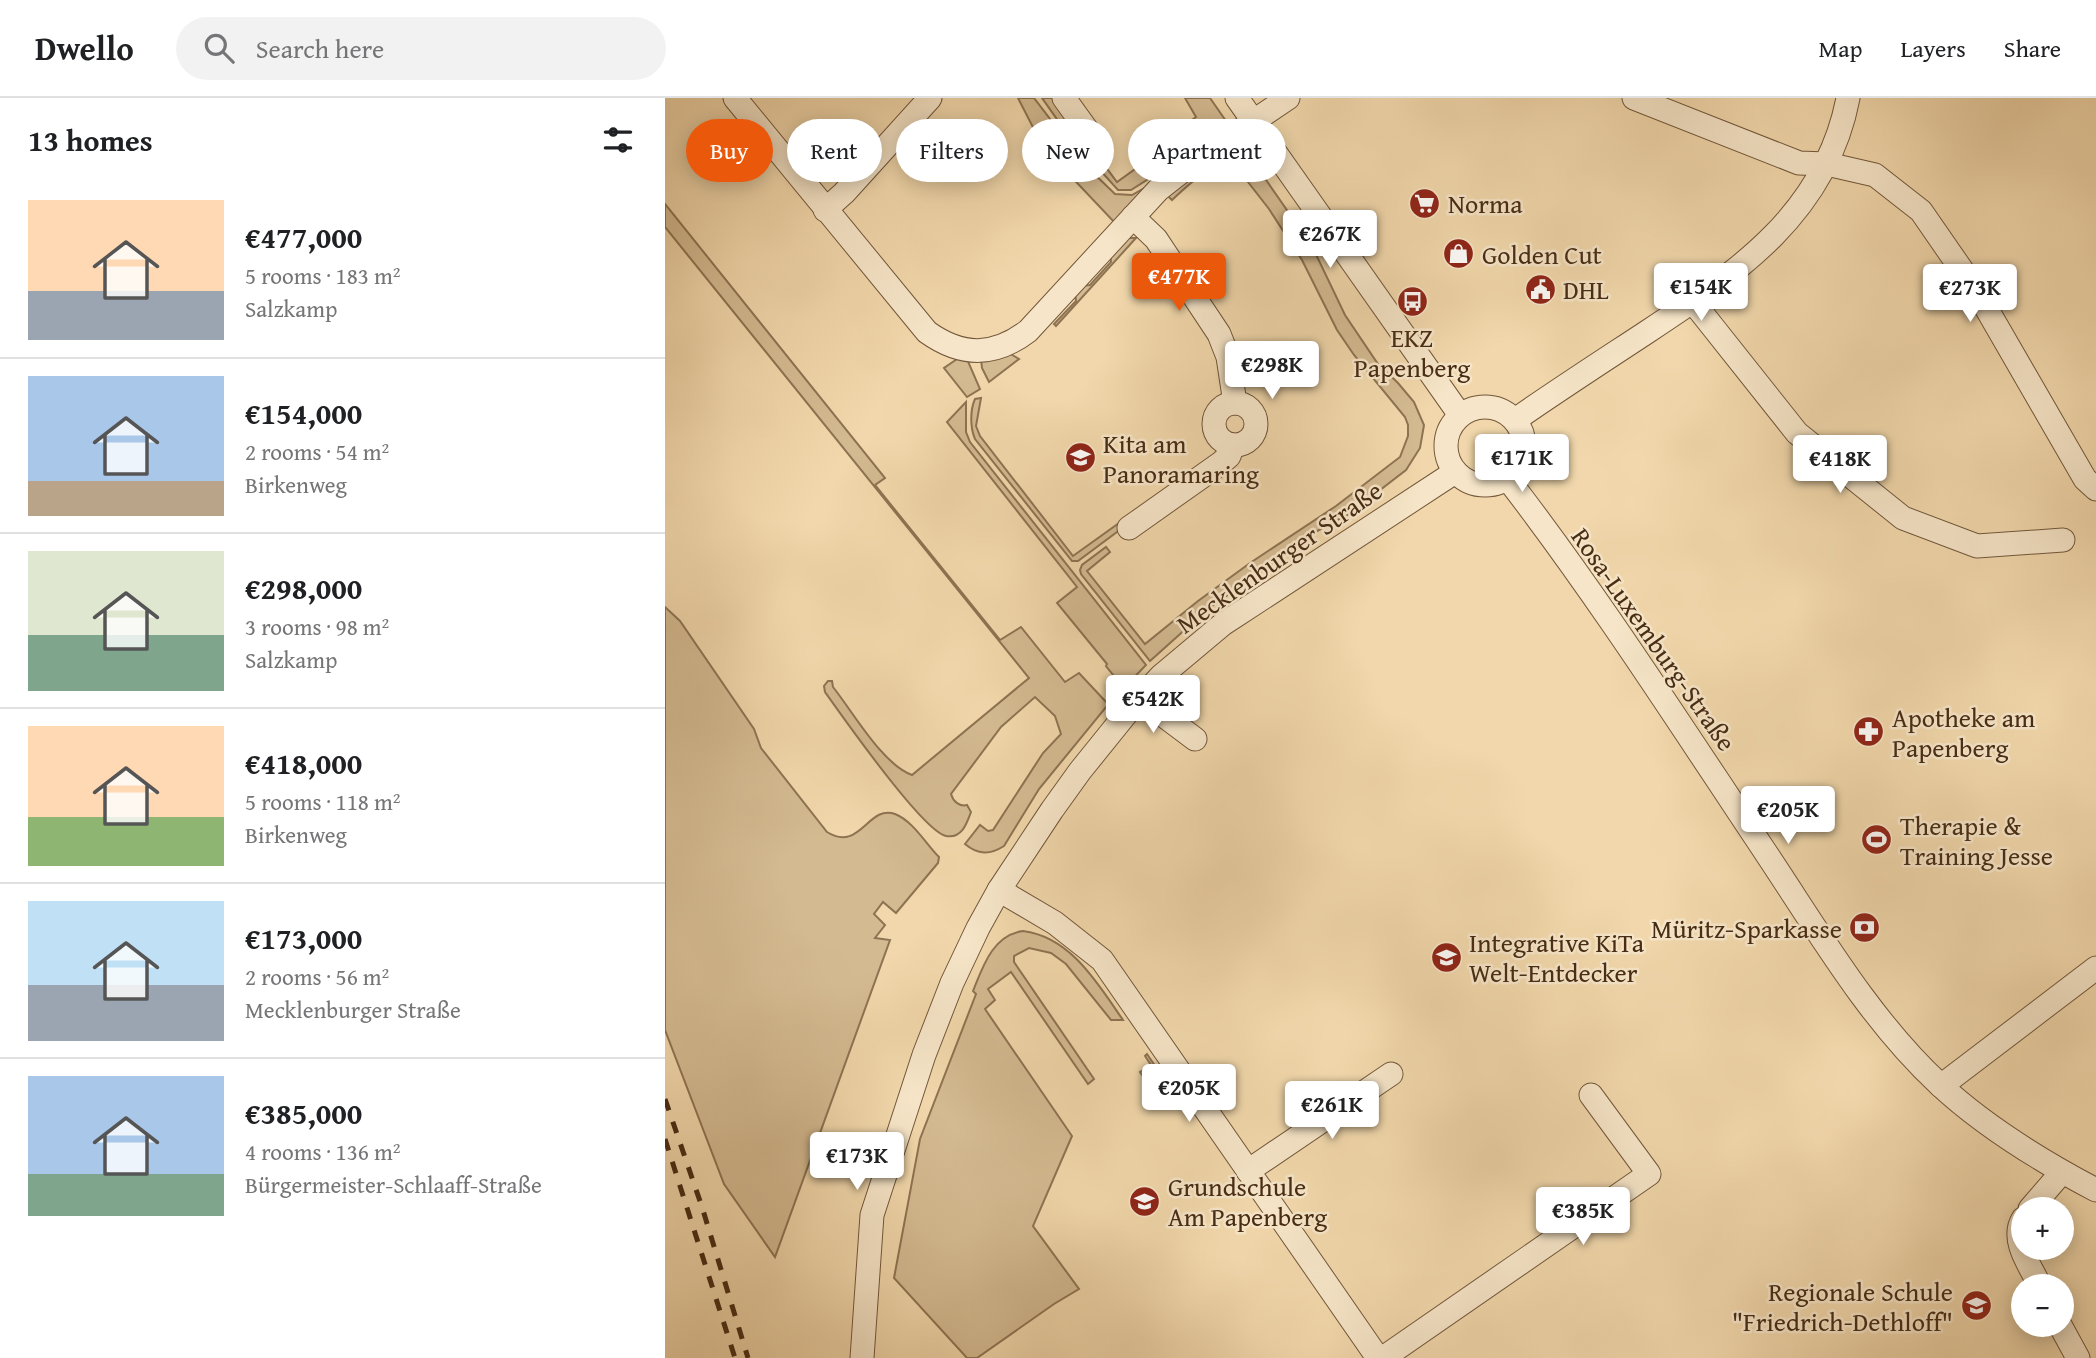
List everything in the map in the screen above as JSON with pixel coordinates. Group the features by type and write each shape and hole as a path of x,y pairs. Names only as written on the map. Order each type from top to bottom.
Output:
{"street":[{"path":"735,98 927,332 950,346 975,351 1004,346 1028,331 1168,182"},
{"path":"825,210 844,193 930,98"},
{"path":"1064,98 1079,119"},
{"path":"1237,98 1252,119"},
{"path":"1258,119 1287,98"},
{"path":"1634,98 1799,163 1827,163 1875,175 1921,211 1977,292 2085,479 2096,489"},
{"path":"1515,420 1693,302 1750,259 1778,233 1804,201 1827,163 1843,125 1848,98"},
{"path":"1286,168 1460,415"},
{"path":"1133,217 1156,239 1219,334 1228,357 1235,403"},
{"path":"1693,302 1797,433 1903,518 1977,546 2063,540"},
{"path":"1235,403 1248,407 1253,412 1256,425 1251,438 1239,445 1233,445 1221,440 1213,423 1223,406 1235,403"},
{"path":"1478,407 1498,409 1515,420 1524,444 1523,457 1517,469 1507,478 1495,484 1480,485 1466,481 1455,472 1446,453 1446,438 1453,422 1460,415 1478,407"},
{"path":"1129,528 1221,463 1229,456 1233,445"},
{"name":"Mecklenburger Straße","path":"862,1358 872,1215 924,1055 952,983 999,890 1080,771 1161,677 1223,624 1455,472"},
{"name":"Rosa-Luxemburg-Straße","path":"1507,478 1626,643 1841,965 1889,1028 1941,1086 1983,1120 2062,1172 2096,1190"},
{"path":"1142,696 1195,739"},
{"path":"999,890 1055,923 1102,960 1378,1358"},
{"path":"1941,1086 2096,968"},
{"path":"1248,1171 1391,1074"},
{"path":"1383,1358 1649,1174 1591,1095"},
{"path":"2040,1197 2062,1172"},
{"path":"2067,1337 2078,1358"}],"shaded area":[{"path":"1018,98 1034,98 1050,119 1029,119"},
{"path":"1042,98 1056,98 1071,119 1057,119"},
{"path":"1185,98 1210,98 1225,119 1193,119 1196,117"},
{"path":"1128,174 1128,182 1144,182 1131,190 1118,190 1111,182 1114,182 1114,178 1117,182"},
{"path":"1076,182 1103,182 1115,194 1132,195 1148,186 1116,224"},
{"path":"1180,182 1192,182 1172,200 1166,194"},
{"path":"1248,182 1267,182 1312,246 1345,315 1378,364 1414,402 1424,425 1420,448 1406,470 1349,514 1306,537 1307,539 1208,609 1150,661 1081,574 1082,565 1106,547 1110,552 1087,571 1145,644 1198,601 1336,506 1400,457 1408,436 1405,417 1337,330 1302,260"},
{"path":"665,204 885,478 875,485 1000,640 1021,627 1065,682 1079,673 1107,703 1039,789 1004,846 999,849 979,852 965,844 980,825 988,831 993,830 1043,753 1061,734 1055,716 1035,697 1001,727 951,794 957,803 967,805 971,812 960,833 952,836 946,836 935,829 920,815 865,747 825,692 824,686 828,681 832,681 833,687 879,749 912,775 1029,678 665,227"},
{"path":"1128,238 1136,238 1056,326 1054,324 1076,301 1075,292 1081,286 1090,285 1111,262 1110,253"},
{"path":"1009,353 1019,359 989,382 981,359"},
{"path":"960,357 967,359 980,389 967,397 944,368"},
{"path":"981,398 976,426 980,436 1073,556 1179,480 1121,529 1078,561 1072,561 975,439 971,424 972,408 975,399"},
{"path":"966,402 966,432 970,442 1146,665 1126,686 1118,681 1057,603 1077,587 947,422"},
{"path":"665,607 680,621 754,729 761,748 827,832 838,837 848,837 878,816 895,814 913,827 939,857 938,863 896,913 883,902 874,914 885,925 875,938 890,940 775,1257 724,1184 665,1030"},
{"path":"1023,931 1040,935 1069,952 1082,964 1123,1020 1111,1020 1066,964 1051,953 1029,948 1014,956 1014,962 1094,1079 1088,1084 1011,972 988,989 995,1000 985,1009 1072,1136 1033,1226 1079,1289 977,1358 967,1358 894,1278 920,1139 976,994 973,991 985,962 997,945"},
{"path":"1147,1054 1172,1091 1160,1100 1140,1072 1151,1065 1145,1056"}],"railway":[{"path":"665,1099 702,1207 748,1358"},
{"path":"665,1139 735,1358"}],"place":[{"name":"Norma","path":"1425,203"},
{"name":"Golden Cut","path":"1459,254"},
{"name":"DHL","path":"1540,289"},
{"name":"EKZ Papenberg","path":"1412,302"},
{"name":"Kita am Panoramaring","path":"1080,458"},
{"name":"Apotheke am Papenberg","path":"1869,732"},
{"name":"Therapie & Training Jesse","path":"1877,840"},
{"name":"Müritz-Sparkasse","path":"1865,928"},
{"name":"Integrative KiTa Welt-Entdecker","path":"1446,957"},
{"name":"Grundschule Am Papenberg","path":"1145,1201"},
{"name":"Regionale Schule \"Friedrich-Dethloff\"","path":"1976,1306"}]}
